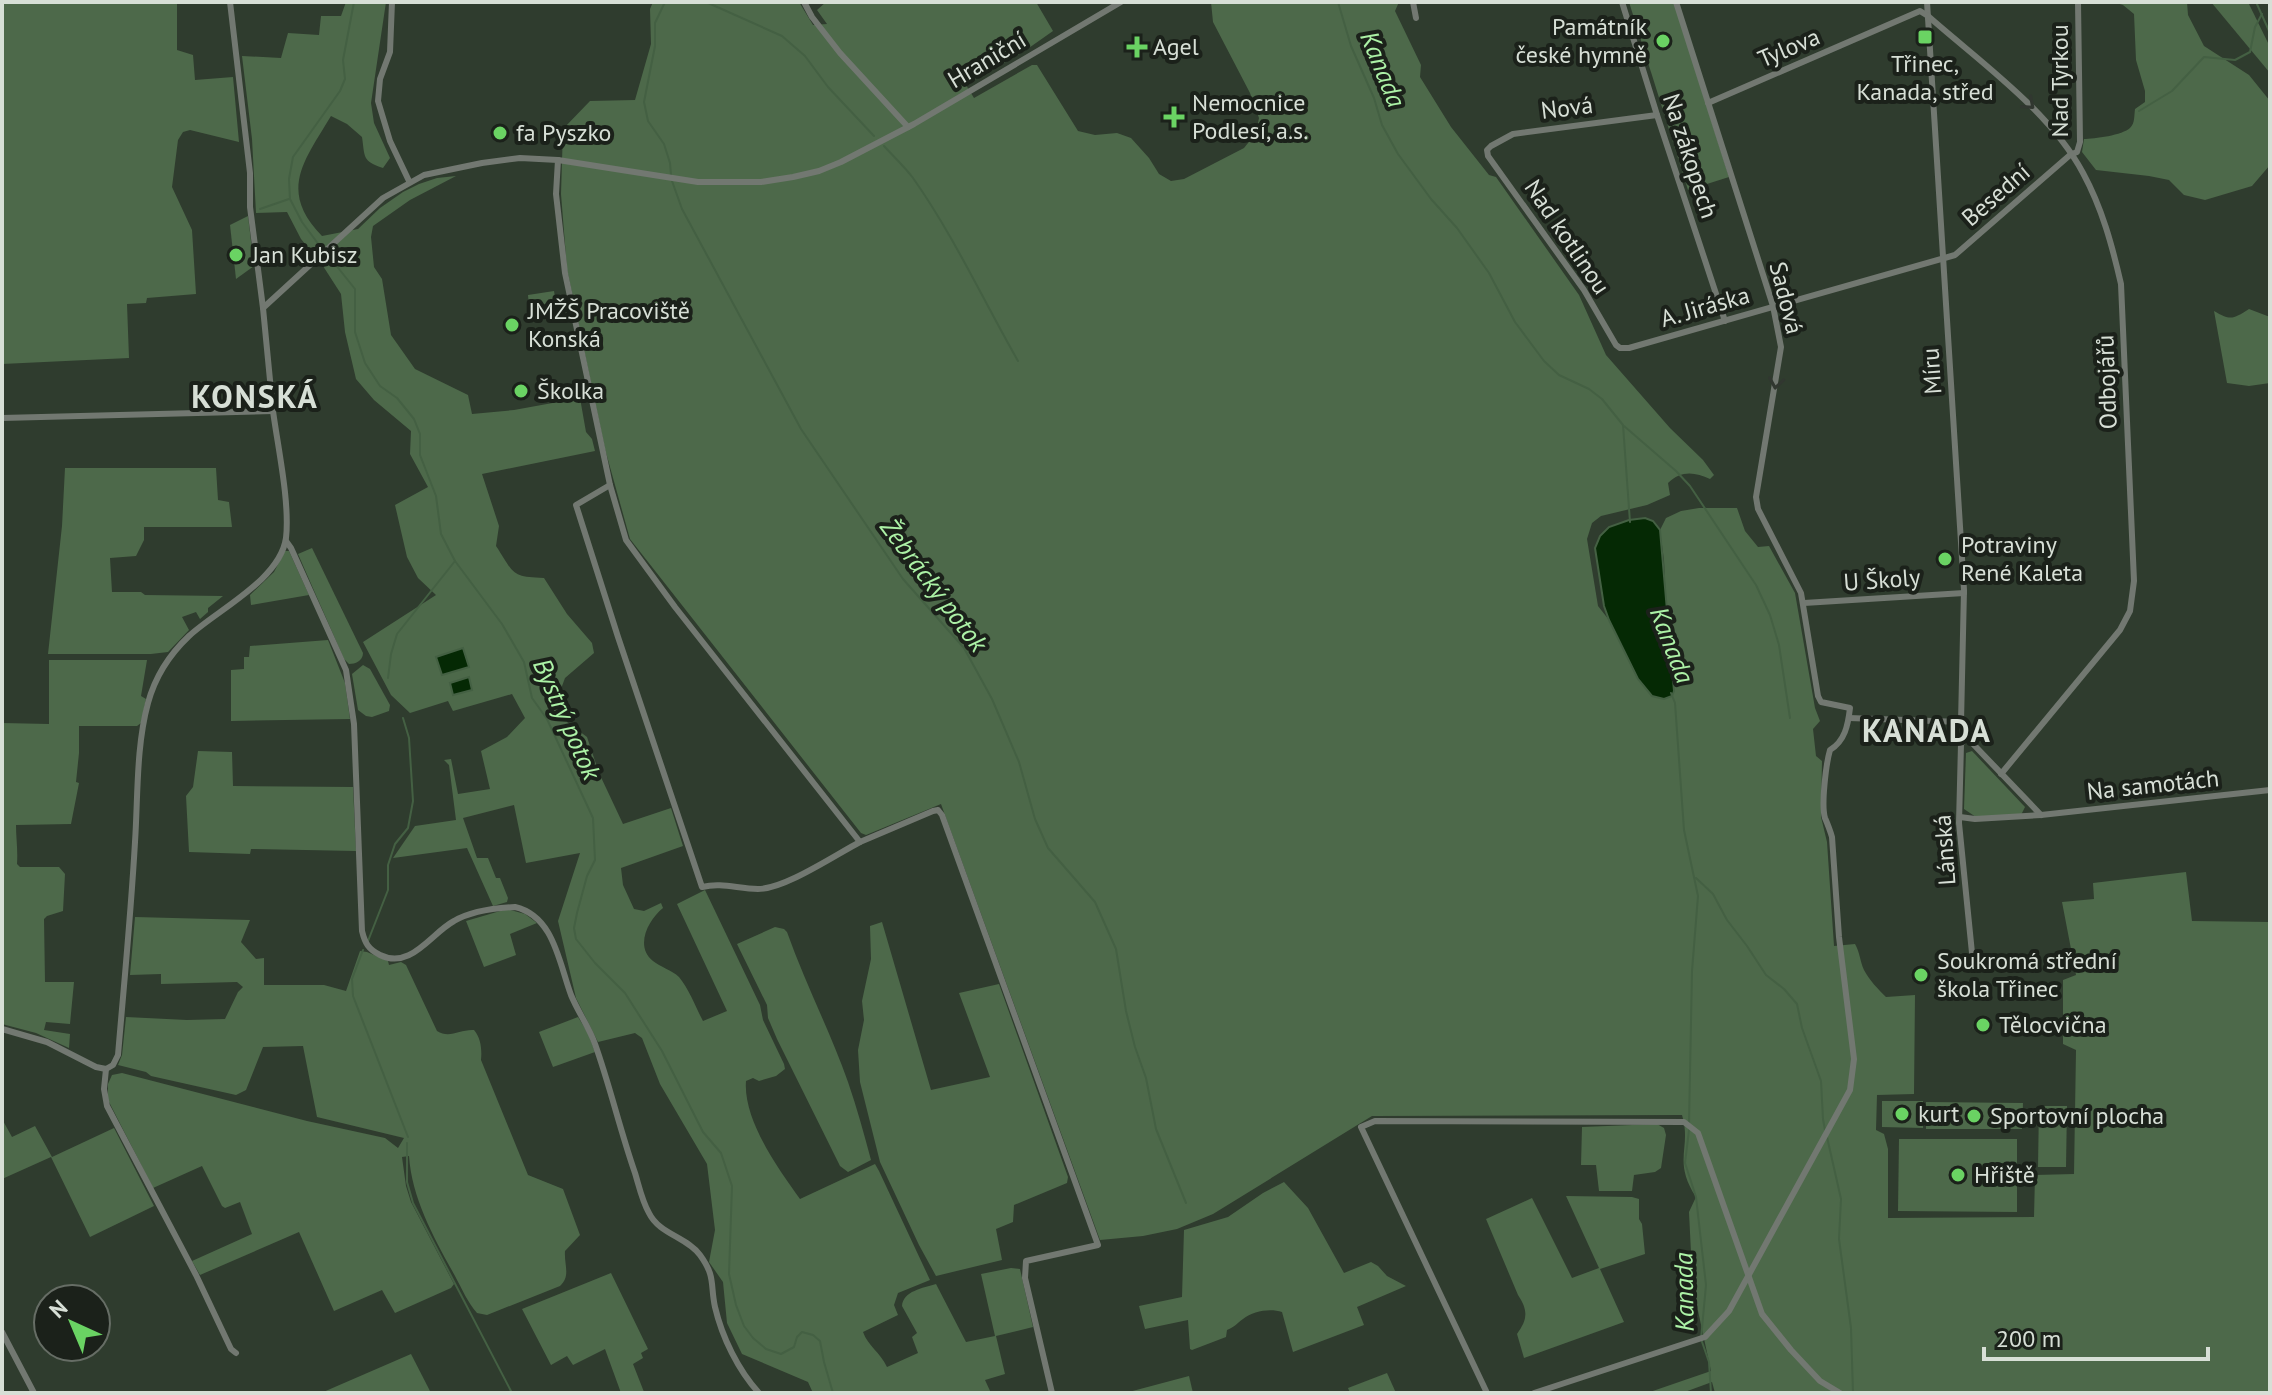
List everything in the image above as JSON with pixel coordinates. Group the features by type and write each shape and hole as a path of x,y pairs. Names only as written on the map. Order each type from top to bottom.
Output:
{"street":[{"path":"2,1029 47,1042 96,1067 106,1069 113,1065 118,1055 131,915 144,722 153,689 168,661 188,637 246,593 274,565 286,541 285,507 230,2"},
{"path":"263,308 383,198 409,181 390,141 378,101 380,79 390,52 392,2"},
{"path":"804,2 840,53 911,125"},
{"name":"Hraniční","path":"409,181 424,175 503,160 558,160 698,182 761,182 819,171 911,125 1121,2"},
{"path":"1413,2 1416,18"},
{"name":"Na zákopech","path":"1622,2 1725,321"},
{"name":"Sadová","path":"1676,2 1773,306 1781,347 1756,497 1758,509 1801,593 1818,696 1821,702 1850,708 1849,718"},
{"name":"Míru","path":"1927,2 1964,593 1961,722 1967,737"},
{"name":"Nad Tyrkou","path":"2070,155 2077,152 2080,142 2078,2"},
{"name":"Tylova","path":"1708,103 1920,11 1928,16"},
{"name":"Odbojářů","path":"1928,16 2040,114 2082,170 2111,240 2121,284 2134,581 2131,605 2120,630 2001,774"},
{"name":"Nová","path":"1487,150 1513,134 1657,115"},
{"name":"Nad kotlinou","path":"1487,150 1488,156 1584,290 1616,345"},
{"name":"Besední","path":"1943,258 1955,255 2070,155"},
{"path":"558,160 556,194 565,273 610,485 626,540 860,842"},
{"name":"A. Jiráska","path":"1616,345 1629,348 1943,258"},
{"path":"2,418 273,411"},
{"path":"610,485 576,505 702,887 721,884 759,889 782,884 860,842 933,811 938,810 942,815 1098,1245 1026,1261 1025,1278 1052,1393"},
{"path":"286,541 346,670 354,724 362,931 366,946 397,959 419,950 447,925 462,917 515,907 532,913 539,920 557,951 578,1011 595,1043 649,1215 691,1245 705,1263 712,1276 714,1305 721,1328 748,1381 759,1393"},
{"name":"U Školy","path":"1804,603 1964,593"},
{"path":"1534,1393 1705,1337 1729,1311 1850,1090 1854,1059 1839,937 1832,837 1824,816 1826,764 1830,750 1840,744 1849,718 1961,722"},
{"path":"1967,737 2041,815"},
{"name":"Lánská","path":"1967,737 1961,744 1960,817 1973,963"},
{"name":"Na samotách","path":"1960,817 2041,815 2270,790"},
{"path":"106,1069 104,1089 107,1106 196,1275 231,1349 236,1353"},
{"path":"1487,1393 1361,1127 1375,1121 1684,1122 1698,1133 1762,1314 1820,1381 1840,1393"},
{"path":"2,1332 34,1393"}],"shaded area":[{"path":"2,2 177,2 177,50 193,55 195,80 233,77 239,142 190,130 183,132 178,140 172,187 192,230 196,294 147,298 146,303 127,304 129,358 2,364"},
{"path":"346,2 386,2 371,103 374,123 390,158 383,168 371,163 364,154 362,137 331,116 312,147 300,176 298,190 301,205 322,236 358,229 403,192 437,178 456,176 410,200 373,226 374,267 382,279 391,335 415,369 468,395 472,414 580,398 586,432 592,439 595,451 482,474 499,526 496,546 506,562 519,575 544,578 567,614 592,643 594,653 565,678 558,697 567,722 587,737 599,773 623,824 671,808 683,846 621,868 623,885 634,909 644,911 661,903 663,908 646,933 647,955 679,977 703,1021 727,1011 677,904 705,890 760,1005 763,1020 784,1064 785,1069 776,1076 746,1081 750,1112 772,1158 800,1199 875,1164 930,1280 898,1293 894,1305 898,1315 863,1332 887,1367 918,1353 912,1337 917,1333 902,1306 910,1294 936,1284 966,1342 995,1336 981,1274 1020,1269 1033,1327 996,1336 1005,1374 985,1380 991,1393 813,1393 808,1382 742,1354 727,1323 723,1282 709,1262 715,1230 707,1164 660,1084 642,1038 635,1033 598,1042 576,998 558,921 580,853 526,863 514,805 463,818 477,858 488,858 508,898 507,902 493,906 467,848 393,858 415,826 456,820 449,765 444,760 451,759 458,794 490,789 481,751 507,737 525,718 512,694 453,711 448,701 410,713 391,695 363,642 436,595 418,578 407,557 395,505 428,487 410,454 411,431 374,400 356,379 345,332 341,294 301,239 287,212 256,213 252,139 242,56 281,58 288,33 319,35 321,16 341,16"},
{"path":"653,2 799,2 813,25 827,24 817,10 826,2 1036,2 1053,31 966,85 974,98 1037,65 1078,131 1095,135 1117,133 1131,138 1159,174 1171,181 1184,179 1244,148 1256,133 1259,118 1250,93 1213,22 1211,2 1399,2 1395,11 1421,65 1420,77 1451,127 1489,175 1496,177 1579,295 1606,355 1714,475 1710,479 1683,474 1668,483 1670,495 1647,505 1601,516 1592,523 1587,539 1598,606 1609,620 1638,679 1667,623 1660,530 1666,518 1699,508 1737,508 1745,531 1758,547 1769,546 1795,593 1815,708 1820,721 1813,729 1816,756 1822,761 1821,817 1827,842 1834,946 1855,944 1864,970 1886,997 1915,995 1914,1094 1877,1095 1876,1130 1884,1134 1888,1149 1888,1218 2034,1217 2035,1175 2074,1174 2076,1050 2063,1044 2063,980 2076,975 2062,902 2094,899 2093,883 2186,872 2192,921 2270,922 2270,1393 1715,1393 1712,1382 1682,1393 1647,1393 1711,1371 1697,1306 1689,1212 1696,1197 1685,1173 1682,1115 1372,1116 1213,1214 1177,1229 1100,1240 941,804 866,835 861,833 630,539 605,449 567,269 561,194 563,129 590,101 635,100 651,44 650,9"},
{"path":"1629,2 1674,2 1729,177 1688,190"},
{"path":"2113,2 2187,2 2188,15 2204,46 2249,75 2270,101 2270,165 2252,186 2205,200 2184,195 2169,180 2096,170 2082,152 2084,139 2115,135 2130,128 2135,109 2145,102 2136,60 2134,14"},
{"path":"2211,2 2248,2 2270,47 2270,73"},
{"path":"248,216 254,266 236,279 230,225"},
{"path":"554,291 556,303 529,306 528,295"},
{"path":"2249,309 2270,317 2270,383 2249,386 2227,383 2214,311 2232,318"},
{"path":"65,468 216,468 218,500 229,502 232,527 144,527 144,540 136,556 110,558 112,592 223,596 200,619 196,612 182,617 189,630 168,652 48,654"},
{"path":"1645,518 1653,521 1660,530 1674,691 1672,696 1664,699 1652,696 1638,679 1609,620 1595,548 1600,536 1609,527"},
{"path":"312,548 363,653 356,663 349,664 344,659 298,554"},
{"path":"285,551 289,551 309,595 251,605 250,595 274,572"},
{"path":"328,640 345,683 350,719 231,721 231,670 244,669 244,657 249,657 250,646"},
{"path":"463,648 469,667 442,675 436,657"},
{"path":"49,660 147,660 141,696 146,699 141,723 137,726 79,726 76,782 79,783 71,824 16,825 17,864 20,867 59,867 65,874 63,911 44,919 45,982 74,982 70,1024 46,1022 44,1030 70,1034 69,1048 36,1033 2,1024 2,723 49,724"},
{"path":"363,665 370,669 390,705 389,711 372,717 358,710 352,674"},
{"path":"469,677 472,690 453,695 450,683"},
{"path":"198,751 232,752 233,786 353,787 356,851 251,849 250,854 189,852 186,796 193,787"},
{"path":"1972,751 2025,807 2021,815 1976,817 1964,809 1966,753"},
{"path":"507,909 525,914 537,923 510,934 516,955 484,967 466,921"},
{"path":"135,917 250,920 241,942 256,959 264,958 264,985 324,985 346,991 360,951 388,961 389,965 401,962 406,965 437,1031 451,1034 474,1030 476,1033 481,1060 528,1175 563,1189 580,1235 565,1251 566,1274 560,1286 487,1315 477,1313 425,1218 414,1188 409,1156 402,1157 411,1202 454,1284 451,1288 395,1313 382,1290 334,1311 299,1232 200,1275 192,1261 252,1234 240,1202 225,1208 222,1206 202,1166 153,1188 108,1100 108,1084 112,1075 122,1073 385,1138 398,1148 404,1138 317,1117 303,1046 263,1047 246,1090 236,1095 151,1076 118,1065 126,1017 225,1019 243,987 237,982 161,984 161,974 130,975"},
{"path":"882,922 931,1090 990,1077 959,993 999,984 1068,1177 1067,1183 1014,1205 1013,1222 996,1229 1002,1260 936,1276 880,1162 860,1082 858,1050 864,1020 862,1001 871,959 870,926"},
{"path":"775,927 787,932 841,1063 857,1111 871,1160 848,1172 840,1166 777,1039 768,1018 767,1005 737,944"},
{"path":"578,1017 595,1052 553,1067 539,1032"},
{"name":"kurt","path":"1882,1101 1923,1101 1923,1128 1882,1127"},
{"name":"Sportovní plocha","path":"1926,1102 2023,1103 2022,1129 1926,1129"},
{"name":"Hřiště","path":"2039,1106 2067,1106 2066,1167 2038,1167"},
{"path":"2,1119 12,1137 35,1126 52,1157 114,1128 154,1206 90,1237 51,1157 2,1179"},
{"path":"1657,1124 1664,1128 1666,1135 1661,1168 1634,1175 1632,1191 1599,1191 1596,1165 1581,1165 1582,1127"},
{"name":"Hřiště","path":"1899,1139 2017,1139 2017,1212 1898,1211"},
{"path":"1284,1182 1308,1208 1344,1273 1371,1262 1387,1276 1406,1286 1357,1307 1364,1325 1293,1352 1282,1312 1277,1311 1252,1314 1227,1330 1226,1337 1192,1350 1188,1320 1145,1329 1139,1306 1182,1297 1184,1230 1228,1217"},
{"path":"1566,1196 1639,1199 1645,1254 1600,1269 1624,1322 1524,1358 1517,1334 1525,1319 1525,1310 1486,1219 1532,1198 1572,1278 1599,1268"},
{"path":"611,1273 648,1349 641,1353 643,1358 633,1364 642,1393 621,1393 605,1349 573,1365 567,1356 551,1365 522,1309"},
{"path":"411,1354 431,1393 321,1393"},
{"path":"1387,1373 1396,1393 1350,1393 1348,1388"},
{"path":"1189,1376 1193,1393 1125,1393"}],"waterway":[{"name":"Bystrý potok","path":"322,249 290,199 289,179 293,157 340,91 345,79 343,60 354,2"},
{"name":"Žebrácký potok","path":"665,2 655,23 655,46 644,102 648,121 664,144 671,175"},
{"path":"706,2 782,36 805,56 828,87 874,136"},
{"name":"Kanada","path":"1338,2 1351,46 1374,98 1382,125 1398,154 1489,273 1515,322 1544,361 1559,375 1602,399 1623,425 1630,522"},
{"path":"2256,2 2270,33"},
{"path":"2139,111 2172,91 2204,57 2235,60 2250,52 2255,27 2262,14"},
{"path":"884,146 910,174 928,200 1018,361"},
{"name":"Žebrácký potok","path":"672,181 682,209 801,429 903,579 964,648 992,699 1019,762 1035,819 1048,848 1095,902 1116,949 1126,1011 1146,1078 1156,1129 1186,1203"},
{"path":"260,209 289,199"},
{"name":"Bystrý potok","path":"327,254 355,289 355,332 365,363 380,386 397,398 414,419 420,434 420,455 436,496 441,534 455,561 502,624 524,662 532,698 547,719 593,818 595,860 587,876 577,913 574,928 576,939 625,993 662,1051 703,1132 721,1153 732,1186 729,1274 744,1326 766,1349 781,1354 794,1347 802,1332 813,1335 820,1341 833,1393"},
{"path":"1624,426 1690,486 1756,585 1779,645 1790,718"},
{"path":"388,678 397,634 455,561"},
{"name":"Kanada","path":"1671,693 1675,703 1684,830 1698,896 1692,971 1689,1124"},
{"path":"368,941 388,890 388,865 395,844 408,828 413,801 409,738 403,718"},
{"path":"1696,878 1713,894 1727,920 1766,975 1797,1004 1821,1081 1825,1130"},
{"path":"363,950 352,979 353,996 408,1137"},
{"name":"Kanada","path":"1689,1130 1685,1163 1696,1197 1706,1285 1701,1339 1709,1362 1711,1393"},
{"path":"1827,1137 1841,1199 1839,1239 1851,1328 1853,1393"},
{"path":"407,1143 407,1182 413,1203 512,1393"}],"place":[{"name":"Třinec, Kanada, střed","path":"1925,37"},
{"name":"Památník české hymně","path":"1663,41"},
{"name":"Agel","path":"1137,47"},
{"name":"Nemocnice Podlesí, a.s.","path":"1174,117"},
{"name":"fa Pyszko","path":"500,133"},
{"name":"Jan Kubisz","path":"236,255"},
{"name":"JMŽŠ Pracoviště Konská","path":"512,325"},
{"name":"Školka","path":"521,391"},
{"name":"Potraviny René Kaleta","path":"1945,559"},
{"name":"Soukromá střední škola Třinec","path":"1921,975"},
{"name":"Tělocvična","path":"1983,1025"},
{"name":"kurt","path":"1902,1114"},
{"name":"Sportovní plocha","path":"1974,1116"},
{"name":"Hřiště","path":"1958,1175"}],"district":[{"name":"KONSKÁ","path":"255,397"},
{"name":"KANADA","path":"1927,731"}]}
